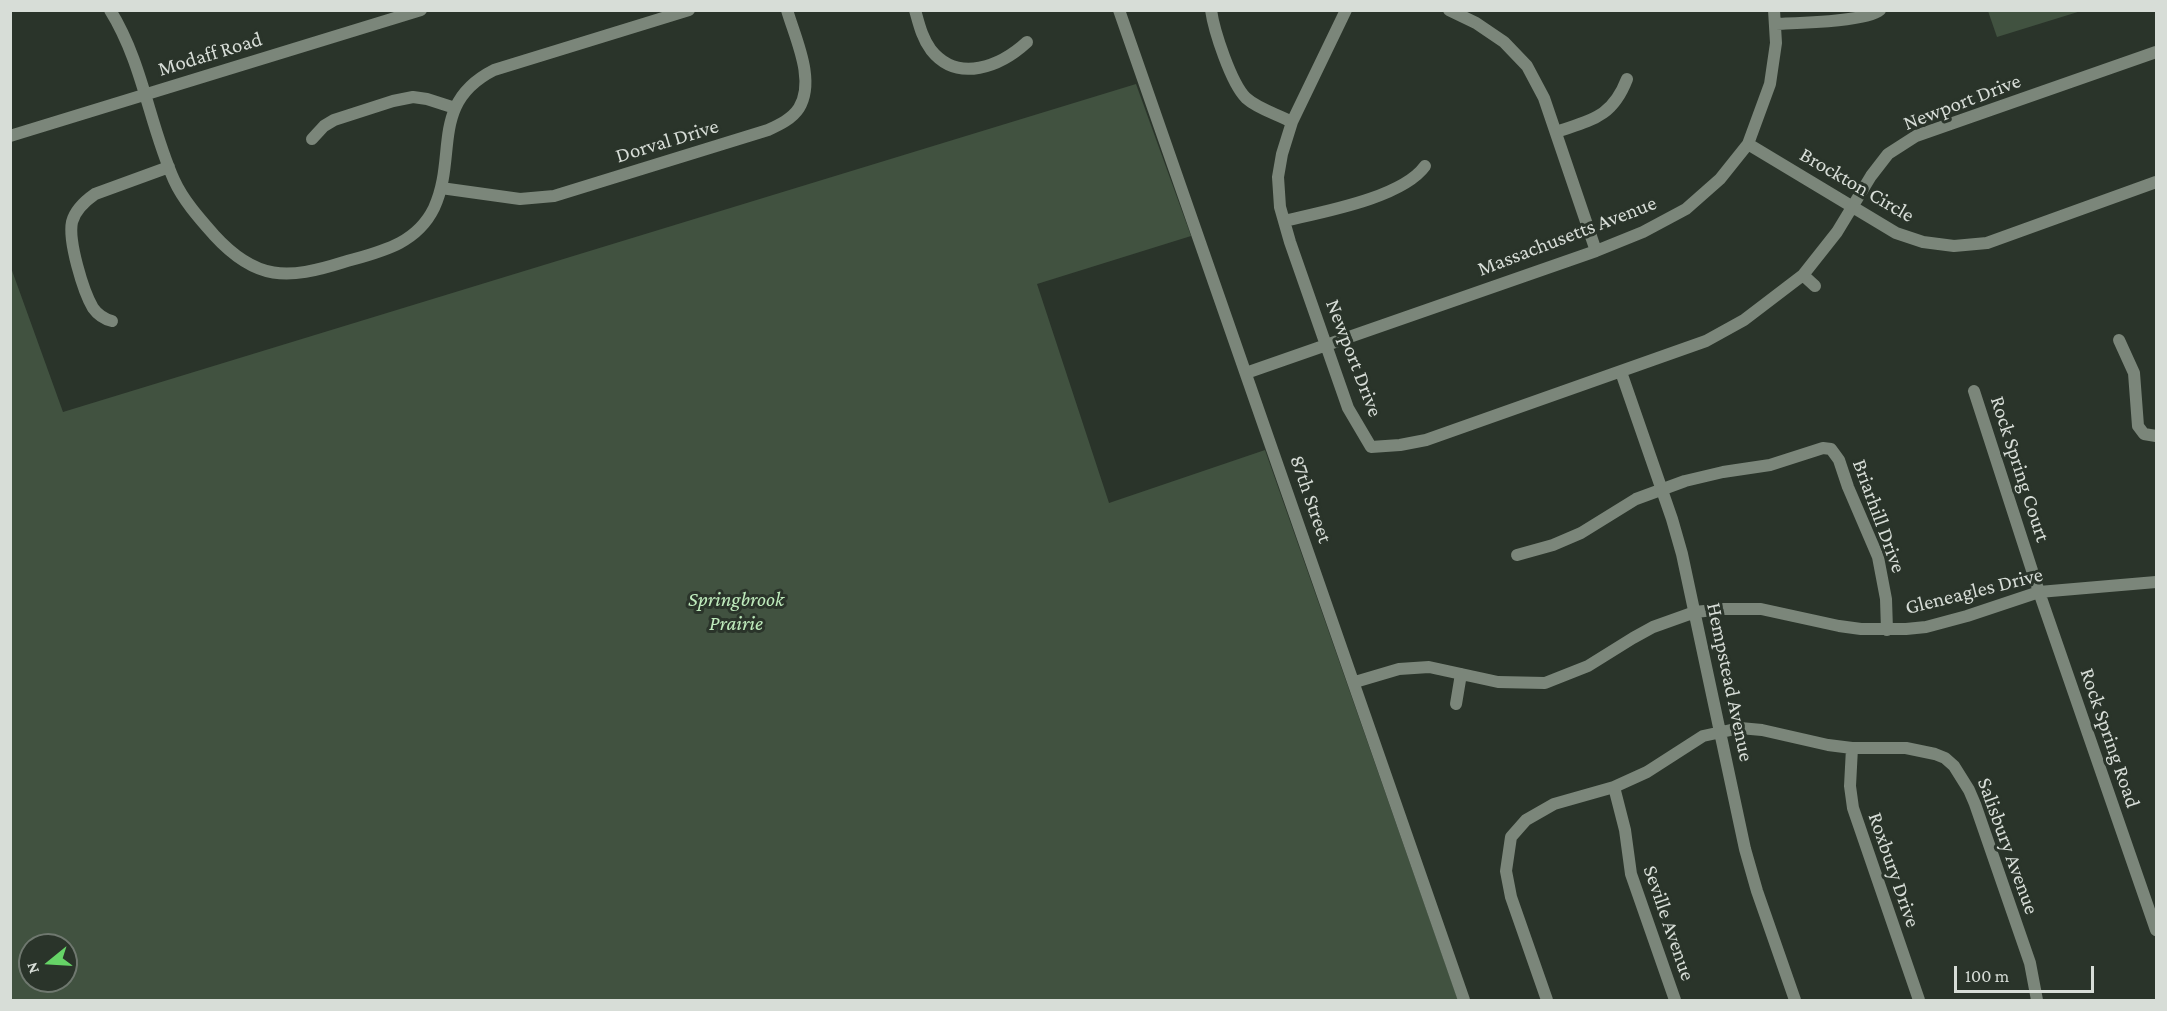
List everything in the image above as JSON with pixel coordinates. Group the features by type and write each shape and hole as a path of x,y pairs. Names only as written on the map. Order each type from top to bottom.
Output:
{"street":[{"path":"110,10 133,54 169,167 187,202 226,248 254,267 285,274 320,270 397,245 424,224 441,188 449,126 455,108 467,89 482,76 494,70 689,10"},
{"name":"Modaff Road","path":"10,136 421,10"},
{"name":"Dorval Drive","path":"441,188 520,199 554,195 779,125 798,109 806,86 787,10"},
{"path":"915,10 921,32 932,50 938,57 953,66 971,68 992,65 1014,54 1027,42"},
{"name":"87th Street","path":"1119,10 1464,1000"},
{"path":"1211,10 1218,38 1238,88 1246,98 1292,122"},
{"name":"Newport Drive","path":"1346,10 1292,122 1278,177 1280,207 1284,221 1348,408 1371,447 1400,446 1426,440 1706,342 1744,320 1803,275 1837,232 1871,176 1888,154 1916,136 2157,52"},
{"path":"1449,10 1476,23 1504,42 1527,66 1544,98 1596,250"},
{"name":"Massachusetts Avenue","path":"1246,373 1596,250 1643,232 1686,209 1720,179 1748,144 1770,84 1775,56 1774,10"},
{"path":"1776,24 1853,18 1876,14 1880,10"},
{"path":"1556,132 1591,120 1608,110 1621,95 1627,79"},
{"path":"312,139 324,126 334,120 404,98 421,98 455,108"},
{"name":"Brockton Circle","path":"1748,144 1896,233 1923,242 1954,246 1987,243 2157,182"},
{"path":"1284,221 1387,192 1412,179 1425,166"},
{"path":"112,321 98,314 90,301 72,246 75,215 86,200 95,194 169,167"},
{"path":"1803,275 1815,286"},
{"path":"2119,340 2134,373 2138,426 2144,434 2157,436"},
{"name":"Hempstead Avenue","path":"1621,372 1682,554 1745,849 1795,1000"},
{"name":"Rock Spring Court","path":"1974,391 2039,592"},
{"name":"Briarhill Drive","path":"1662,490 1701,476 1770,465 1823,448 1831,449 1839,460 1848,487 1878,556 1886,599 1887,630"},
{"path":"1517,555 1553,545 1581,533 1636,499 1662,490"},
{"name":"Gleneagles Drive","path":"1354,682 1399,669 1429,667 1498,682 1545,683 1563,678 1588,666 1653,627 1695,612 1761,609 1830,625 1887,630 1926,627 1947,622 2039,592 2157,582"},
{"name":"Rock Spring Road","path":"2039,592 2157,930"},
{"path":"1456,704 1461,674"},
{"name":"Salisbury Avenue","path":"1721,730 1750,728 1811,743 1852,748 1923,750 1945,759 1961,776 1975,804 2030,963 2037,1000"},
{"path":"1548,1000 1508,883 1507,861 1511,837 1526,820 1539,811 1554,804 1614,787 1647,772 1703,736 1721,730"},
{"name":"Roxbury Drive","path":"1852,748 1850,786 1852,808 1919,1000"},
{"name":"Seville Avenue","path":"1614,787 1625,830 1631,874 1675,1000"}],"green space":[{"path":"1988,10 2081,11 1997,37"},
{"name":"Springbrook Prairie","path":"1136,84 1191,236 1037,284 1109,503 1265,450 1458,1000 11,1000 10,265 63,412"}]}
